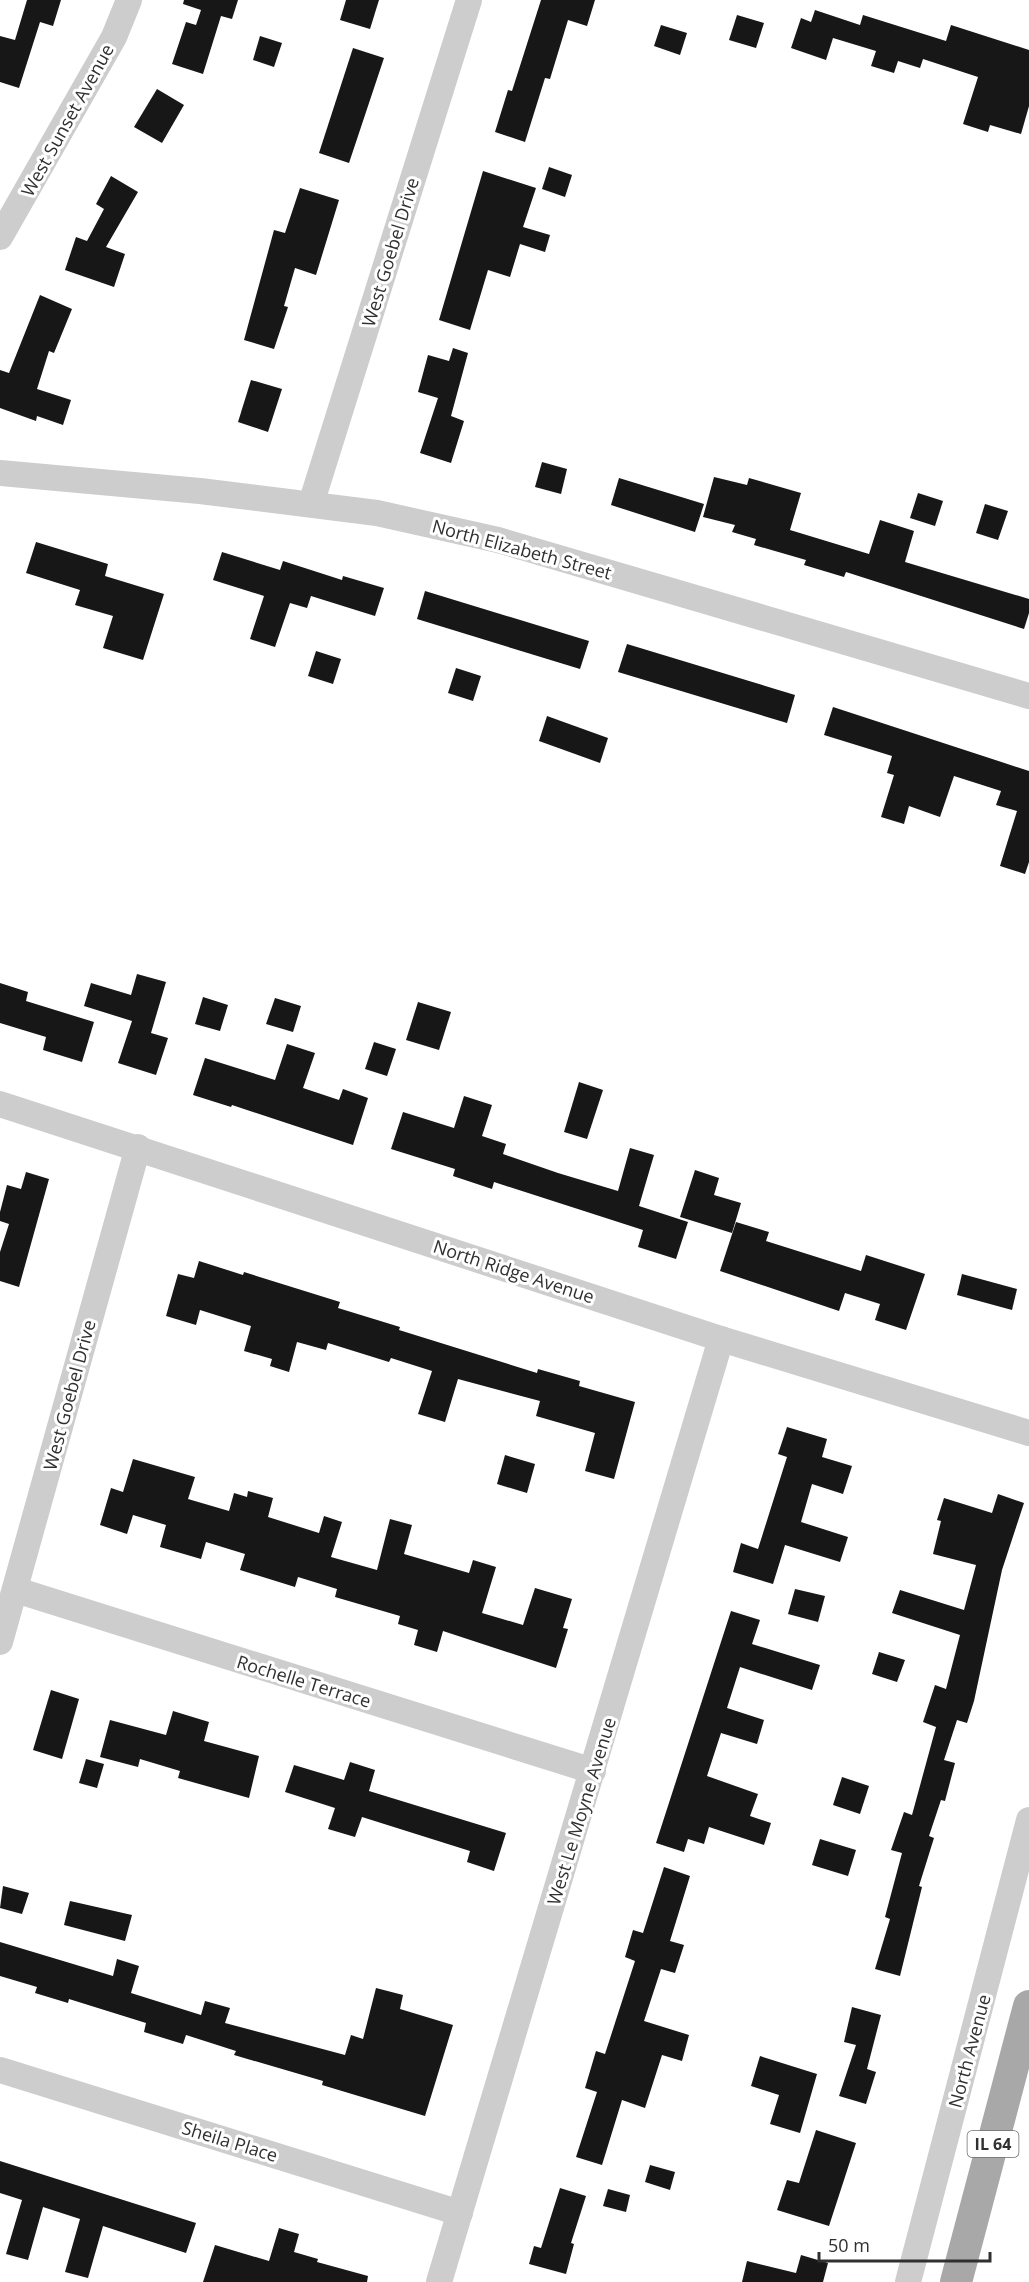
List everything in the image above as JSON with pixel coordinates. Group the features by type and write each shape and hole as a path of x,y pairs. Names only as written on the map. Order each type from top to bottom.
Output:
{"main road":[{"name":"IL 64","path":"956,2282 1029,2006"}],"street":[{"name":"West Sunset Avenue","path":"0,237 114,37 129,0"},
{"name":"West Goebel Drive","path":"310,504 469,0"},
{"name":"North Elizabeth Street","path":"0,472 377,513 498,540 1029,696"},
{"name":"North Ridge Avenue","path":"0,1104 721,1339 1029,1433"},
{"name":"West Goebel Drive","path":"0,1642 138,1148"},
{"name":"West Le Moyne Avenue","path":"439,2282 721,1339"},
{"name":"Rochelle Terrace","path":"16,1590 593,1771"},
{"name":"North Avenue","path":"908,2282 1029,1820"},
{"name":"Sheila Place","path":"0,2070 460,2213"}],"building":[{"path":"27,0 61,0 53,26 40,22 19,88 0,82 0,36 15,40"},
{"path":"184,0 238,0 232,19 221,16 203,74 172,64 186,22 196,25 201,10 183,4"},
{"path":"346,0 379,0 370,29 340,20"},
{"path":"541,0 595,0 587,26 568,20 550,79 545,78 525,142 495,132 508,90 512,91"},
{"path":"815,10 860,25 863,15 946,41 951,25 1029,50 1029,106 1021,134 990,125 988,132 963,124 978,77 923,59 920,68 898,61 894,73 871,66 876,51 833,38 826,60 791,48 801,18 811,22"},
{"path":"737,15 764,23 756,48 729,40"},
{"path":"661,25 687,33 680,55 654,46"},
{"path":"260,36 282,43 274,67 253,60"},
{"path":"353,48 384,58 349,163 319,153"},
{"path":"157,89 184,105 162,143 134,127"},
{"path":"549,167 572,175 565,197 542,189"},
{"path":"483,171 536,188 523,227 550,235 545,252 520,244 510,277 488,270 470,330 439,320"},
{"path":"111,176 138,192 106,247 125,254 114,287 65,270 76,237 87,241 104,209 96,204"},
{"path":"300,188 339,200 316,275 295,268 284,306 288,307 274,349 244,340 274,230 285,233"},
{"path":"40,295 72,309 54,353 49,351 37,389 71,400 63,425 37,416 36,421 0,408 0,370 9,373"},
{"path":"453,348 468,353 451,416 464,421 451,463 420,453 438,398 418,392 428,355 449,361"},
{"path":"251,380 282,389 268,432 238,422"},
{"path":"542,462 567,469 561,494 535,487"},
{"path":"714,477 747,485 749,478 801,493 790,530 869,554 880,520 914,531 905,562 1029,599 1029,613 1024,629 846,572 844,577 804,565 806,560 754,545 756,539 732,532 735,525 703,517"},
{"path":"619,478 704,504 695,532 611,505"},
{"path":"918,493 943,501 935,526 910,518"},
{"path":"985,504 1008,511 998,540 976,533"},
{"path":"36,542 108,564 105,576 164,594 143,660 103,648 113,616 75,605 80,590 26,573"},
{"path":"222,552 280,570 283,561 342,580 343,576 384,588 375,616 311,596 307,608 290,603 275,647 250,639 264,596 213,580"},
{"path":"425,591 589,641 580,669 417,619"},
{"path":"627,644 795,695 787,723 618,672"},
{"path":"316,651 341,659 333,684 308,676"},
{"path":"456,668 481,676 473,701 448,693"},
{"path":"833,707 1029,771 1029,862 1025,874 1000,866 1017,811 996,805 1001,791 954,776 940,817 909,806 904,824 881,817 894,775 887,773 892,756 824,735"},
{"path":"547,716 608,738 600,763 539,741"},
{"path":"137,974 166,982 151,1033 168,1038 156,1075 118,1063 132,1021 84,1006 91,983 131,995"},
{"path":"0,983 28,992 26,1001 94,1022 82,1062 43,1050 46,1037 0,1023"},
{"path":"203,997 228,1005 220,1031 195,1024"},
{"path":"275,998 301,1006 293,1032 266,1024"},
{"path":"418,1002 451,1012 439,1050 406,1040"},
{"path":"374,1042 396,1049 387,1076 365,1069"},
{"path":"287,1044 315,1053 303,1088 339,1100 343,1089 368,1098 353,1145 232,1105 231,1107 193,1095 205,1058 275,1080"},
{"path":"579,1082 603,1090 587,1139 564,1132"},
{"path":"464,1096 492,1105 482,1136 506,1144 503,1154 558,1173 618,1191 630,1148 654,1155 639,1206 688,1222 676,1259 638,1247 643,1230 494,1182 492,1189 453,1176 455,1169 391,1149 403,1112 454,1128"},
{"path":"695,1170 719,1178 714,1195 741,1203 732,1233 680,1217"},
{"path":"26,1172 49,1179 19,1287 0,1281 0,1252 9,1224 0,1221 0,1212 7,1185 21,1189"},
{"path":"736,1222 769,1232 766,1241 861,1271 866,1255 925,1274 906,1330 875,1320 880,1304 845,1293 839,1311 720,1271"},
{"path":"199,1261 243,1275 244,1272 340,1302 338,1308 400,1327 399,1330 537,1373 538,1369 580,1381 579,1386 635,1402 614,1479 585,1471 595,1433 536,1416 540,1401 458,1379 445,1422 418,1414 432,1371 391,1358 389,1362 328,1343 326,1350 297,1342 289,1372 270,1366 272,1359 244,1351 251,1326 200,1310 196,1325 166,1316 178,1274 194,1278"},
{"path":"962,1274 1017,1289 1012,1310 957,1295"},
{"path":"787,1427 827,1439 822,1457 852,1466 843,1494 812,1484 801,1522 848,1537 840,1562 785,1545 773,1584 733,1572 741,1543 758,1549 787,1457 778,1454"},
{"path":"505,1455 535,1464 527,1493 497,1484"},
{"path":"133,1459 195,1477 188,1499 229,1511 234,1493 247,1497 248,1491 273,1498 268,1517 319,1533 324,1516 342,1522 331,1557 377,1570 390,1519 412,1525 404,1554 469,1573 473,1560 496,1567 482,1613 523,1625 535,1588 572,1599 563,1628 568,1629 556,1668 443,1631 437,1652 414,1645 418,1630 398,1624 400,1616 335,1597 337,1589 298,1577 295,1587 240,1570 245,1554 206,1542 201,1559 160,1547 166,1525 133,1515 127,1534 100,1525 111,1488 123,1492"},
{"path":"998,1494 1024,1503 1002,1570 974,1701 967,1723 957,1720 944,1760 955,1763 945,1801 941,1800 929,1836 934,1838 919,1886 922,1887 900,1976 875,1969 890,1919 885,1917 902,1853 891,1850 904,1812 912,1815 936,1727 923,1722 935,1685 946,1689 960,1635 892,1613 900,1590 964,1610 976,1565 933,1554 941,1521 937,1520 944,1498 992,1513"},
{"path":"795,1589 825,1596 818,1622 788,1614"},
{"path":"731,1611 760,1620 752,1644 820,1665 812,1690 740,1667 727,1708 764,1720 757,1744 721,1733 707,1776 758,1794 750,1816 771,1823 764,1845 709,1827 704,1844 688,1839 684,1852 656,1843"},
{"path":"879,1652 905,1660 897,1682 872,1674"},
{"path":"51,1690 79,1699 62,1759 33,1750"},
{"path":"173,1711 209,1722 204,1741 259,1756 249,1798 178,1778 180,1771 140,1759 138,1767 100,1757 110,1720 166,1735"},
{"path":"86,1759 104,1764 97,1788 79,1783"},
{"path":"350,1762 375,1770 369,1791 506,1833 494,1871 467,1862 470,1851 362,1817 355,1837 328,1829 335,1808 285,1792 294,1765 344,1780"},
{"path":"842,1777 869,1786 860,1814 833,1805"},
{"path":"820,1839 856,1850 848,1876 812,1865"},
{"path":"664,1867 690,1876 670,1941 684,1945 675,1973 661,1969 644,2021 689,2035 682,2061 662,2055 645,2108 622,2100 602,2165 576,2157 597,2092 585,2088 596,2051 605,2054 635,1961 625,1957 633,1930 643,1933"},
{"path":"3,1886 29,1893 22,1914 0,1908"},
{"path":"70,1901 132,1915 125,1941 64,1925"},
{"path":"0,1942 113,1976 117,1959 139,1966 131,1993 201,2015 205,2001 230,2008 225,2023 345,2055 351,2035 363,2039 376,1988 403,1995 400,2009 453,2025 425,2116 322,2085 323,2081 234,2055 236,2051 186,2035 183,2044 144,2032 146,2023 69,1999 68,2003 35,1993 37,1987 0,1976"},
{"path":"852,2007 881,2015 867,2069 876,2072 866,2104 839,2096 856,2045 844,2042"},
{"path":"760,2056 817,2074 800,2133 770,2124 779,2095 751,2086"},
{"path":"816,2130 856,2143 829,2226 777,2210 787,2180 799,2183"},
{"path":"0,2161 196,2223 186,2253 103,2226 88,2278 65,2272 80,2219 43,2207 28,2260 6,2254 22,2200 0,2193"},
{"path":"650,2165 675,2172 670,2190 645,2182"},
{"path":"560,2188 586,2196 571,2243 574,2244 566,2274 529,2264 534,2246 541,2248"},
{"path":"608,2189 630,2195 626,2212 603,2206"},
{"path":"279,2228 299,2234 294,2252 318,2259 317,2262 368,2276 367,2282 203,2282 215,2245 269,2261"},
{"path":"801,2255 828,2263 823,2282 742,2282 747,2261 796,2273"}]}
